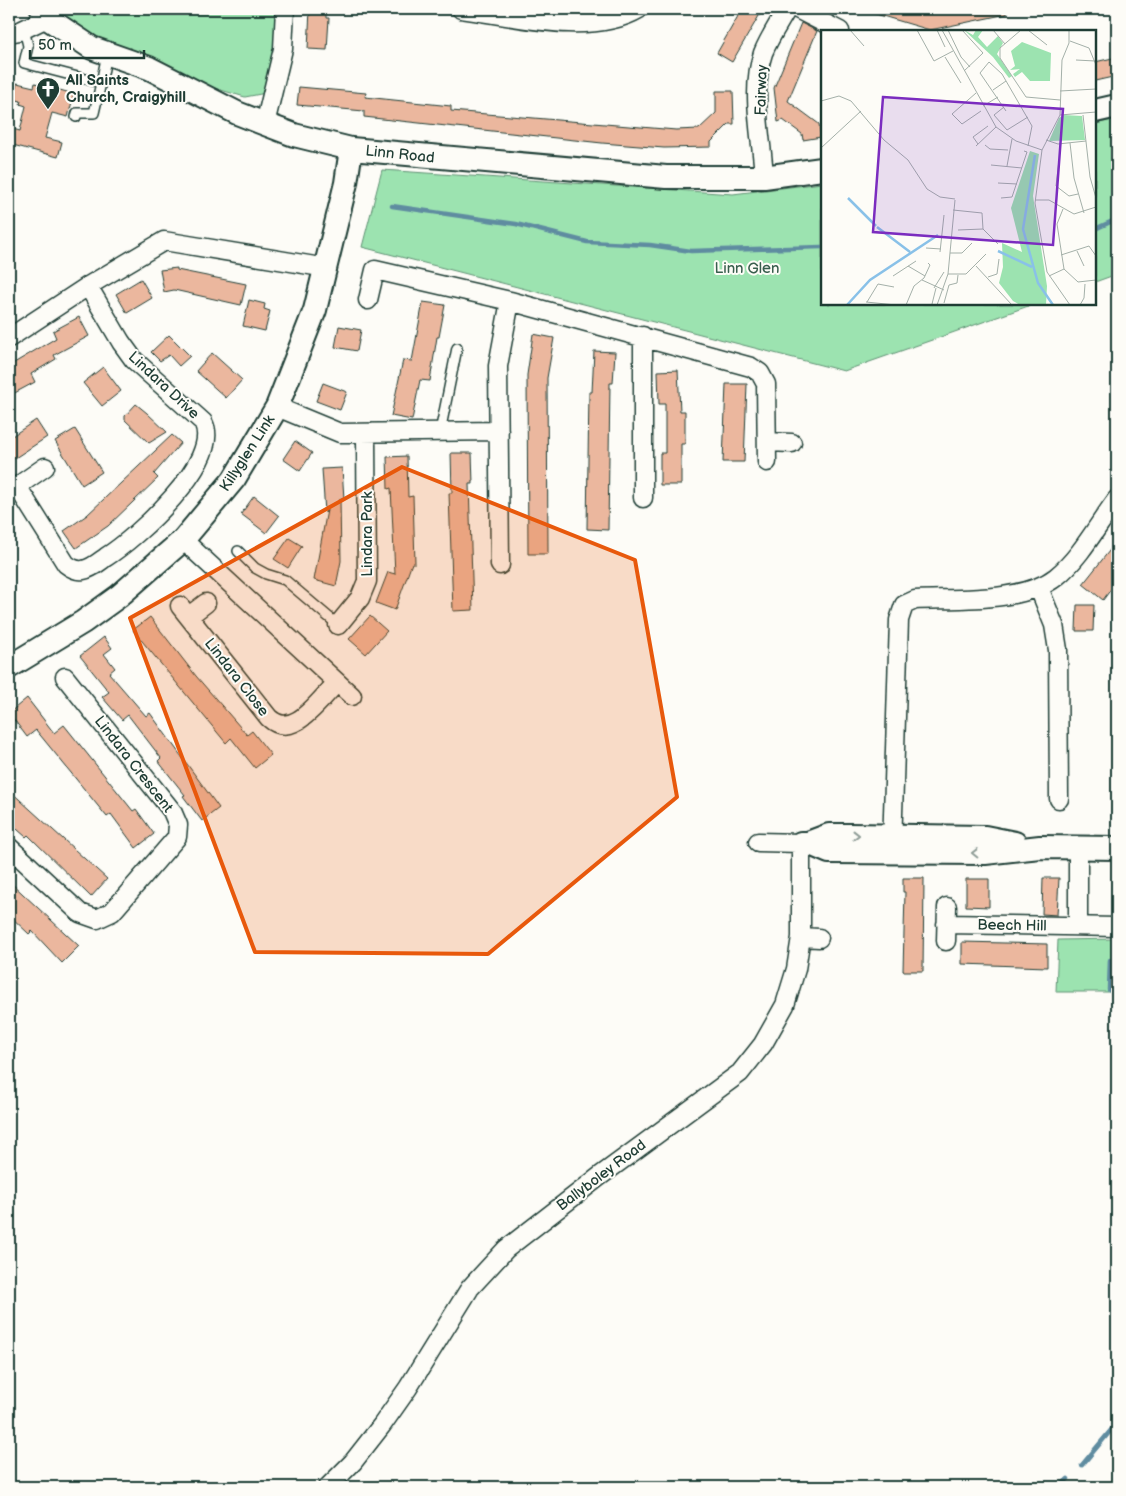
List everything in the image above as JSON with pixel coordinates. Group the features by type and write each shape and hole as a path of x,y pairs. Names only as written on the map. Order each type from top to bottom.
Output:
{"street":[{"path":"265,124 269,114 283,49 285,9"},
{"path":"461,9 586,24 620,17 639,9"},
{"name":"Fairway","path":"764,177 758,103 759,71 768,42 787,9"},
{"path":"797,9 838,30"},
{"name":"Linn Road","path":"16,31 44,13 92,48 149,68 237,113 294,135 351,149 606,173 704,178 764,177 821,169"},
{"path":"1096,111 1117,106"},
{"name":"Killyglen Link","path":"11,660 97,612 183,540 234,479 276,406 315,310 327,268 346,183 351,149"},
{"path":"9,338 88,286 158,243 168,240 327,268"},
{"path":"368,300 375,270 510,301 751,367 760,373 766,384 767,462"},
{"name":"Lindara Drive","path":"45,467 13,489 66,564 74,569 85,570 116,551 156,516 188,479 200,455 206,435 203,422 134,360 121,342 88,286"},
{"path":"500,565 499,356 510,301"},
{"path":"643,336 643,498"},
{"path":"276,406 340,433 499,431"},
{"name":"Lindara Park","path":"338,624 360,598 367,581 366,434"},
{"path":"767,442 792,442"},
{"path":"892,844 899,620 904,605 915,600 1003,595 1039,588 1056,576 1071,561 1117,499"},
{"path":"183,540 352,696"},
{"path":"1039,588 1054,625 1058,650 1059,799"},
{"name":"Lindara Close","path":"206,603 184,611 269,718 276,724 288,725 298,722 337,683"},
{"name":"Lindara Crescent","path":"9,847 80,913 88,917 100,919 112,912 177,837 178,825 172,811 65,677"},
{"path":"758,842 805,843 829,835 892,844 985,837 1040,847 1117,848"},
{"name":"Ballyboley Road","path":"328,1487 353,1462 382,1425 408,1388 470,1288 506,1249 629,1154 740,1073 763,1044 785,1006 796,969 801,937 805,843"},
{"path":"1078,848 1078,926"},
{"name":"Beech Hill","path":"946,924 1117,927"},
{"path":"801,937 819,938"}],"lane":[{"path":"16,31 28,46 24,63 101,83"},
{"path":"76,117 77,113 94,113 108,54"},
{"path":"440,432 457,348"},
{"path":"238,551 255,568 285,580 338,624"}],"highlighted area":[{"path":"402,467 635,560 677,797 488,954 255,952 130,618"}],"green space":[{"path":"58,9 278,9 278,46 266,93 245,97 207,86 100,43 71,26"},
{"path":"1117,119 1117,274 1096,282 1096,124"},
{"name":"Linn Glen","path":"382,170 733,194 821,183 821,305 1031,305 844,371 362,247"},
{"path":"1117,939 1117,992 1056,992 1058,940"}],"building":[{"path":"310,9 326,9 326,18 329,18 327,50 308,49"},
{"path":"742,9 763,9 732,62 717,53"},
{"path":"869,9 917,9 932,13 953,9 1007,9 1007,14 930,30 869,12"},
{"path":"801,23 817,31 788,101 819,124 821,137 803,140 802,134 783,120 778,122 774,88"},
{"path":"1117,57 1117,76 1096,81 1096,62"},
{"name":"All Saints Church, Craigyhill","path":"17,83 34,87 35,83 74,94 68,117 52,113 45,138 62,142 58,157 9,144 9,128 20,131 26,106 20,104 21,101 13,99"},
{"path":"299,87 366,93 365,97 451,106 451,111 676,130 699,129 716,113 716,91 733,91 734,124 729,124 711,142 711,147 664,148 602,143 364,117 364,111 297,105"},
{"path":"177,268 177,270 246,284 241,305 174,290 164,292 160,270"},
{"path":"141,279 152,298 127,313 116,294"},
{"path":"249,300 265,304 264,309 270,311 265,331 243,326"},
{"path":"423,302 445,305 439,337 437,337 430,381 420,380 412,420 391,416 403,360 412,361"},
{"path":"79,317 89,336 54,355 56,359 31,374 35,382 9,396 9,366 56,338 53,331"},
{"path":"339,326 361,330 357,351 335,347"},
{"path":"533,334 554,338 547,378 548,554 528,554 527,375"},
{"path":"169,335 190,356 179,366 169,355 160,361 151,352"},
{"path":"594,351 615,352 613,383 610,383 608,530 587,529 589,392 592,392"},
{"path":"212,353 242,380 226,398 196,371"},
{"path":"103,367 121,391 102,406 83,383"},
{"path":"678,370 680,411 685,411 685,444 681,444 681,485 660,485 660,453 665,453 665,404 659,404 658,371"},
{"path":"323,383 347,392 340,410 316,401"},
{"path":"726,384 747,384 744,462 723,462"},
{"path":"136,404 167,432 149,443 125,420 125,416"},
{"path":"36,420 47,437 9,462 9,438"},
{"path":"75,429 102,472 82,485 55,441"},
{"path":"172,435 181,443 154,474 158,478 108,526 76,548 64,531 87,515"},
{"path":"295,441 312,453 300,471 283,459"},
{"path":"451,453 472,453 473,484 469,484 473,610 453,611 449,493 452,493"},
{"path":"407,456 408,497 413,496 415,563 412,563 395,610 376,603 388,572 395,574 391,488 388,489 387,457"},
{"path":"342,468 344,499 340,499 341,561 336,586 314,580 327,510 325,513 322,469"},
{"path":"254,496 279,516 266,533 241,514"},
{"path":"289,538 302,546 288,568 274,559"},
{"path":"1117,541 1117,581 1103,600 1083,584"},
{"path":"1077,605 1094,605 1093,631 1076,631"},
{"path":"370,616 387,631 366,654 349,639"},
{"path":"150,617 196,676 247,735 252,731 271,755 255,768 231,738 226,743 133,630"},
{"path":"104,637 112,648 104,654 115,668 109,673 146,716 150,713 219,808 202,821 183,796 185,795 158,761 161,758 128,715 122,720 102,697 109,692 80,656"},
{"path":"27,698 54,733 64,725 133,811 136,809 154,834 136,848 111,814 107,817 36,730 27,737 9,713"},
{"path":"9,790 107,879 91,897 28,835 26,837 9,822"},
{"path":"903,878 924,878 923,971 903,971 905,892 903,892"},
{"path":"1043,878 1059,878 1057,915 1042,914"},
{"path":"966,879 989,879 989,907 966,906"},
{"path":"9,881 79,946 62,963 32,931 29,934 9,915"},
{"path":"962,942 1047,944 1047,967 962,964"}],"waterway":[{"path":"392,206 516,224 587,242 650,245 691,251 821,247"},
{"path":"1096,229 1117,219"},
{"path":"1110,960 1109,990 1117,992"},
{"path":"1082,1465 1117,1423"},
{"path":"1059,1487 1068,1479"}],"place":[{"name":"All Saints Church, Craigyhill","path":"48,110"}]}
